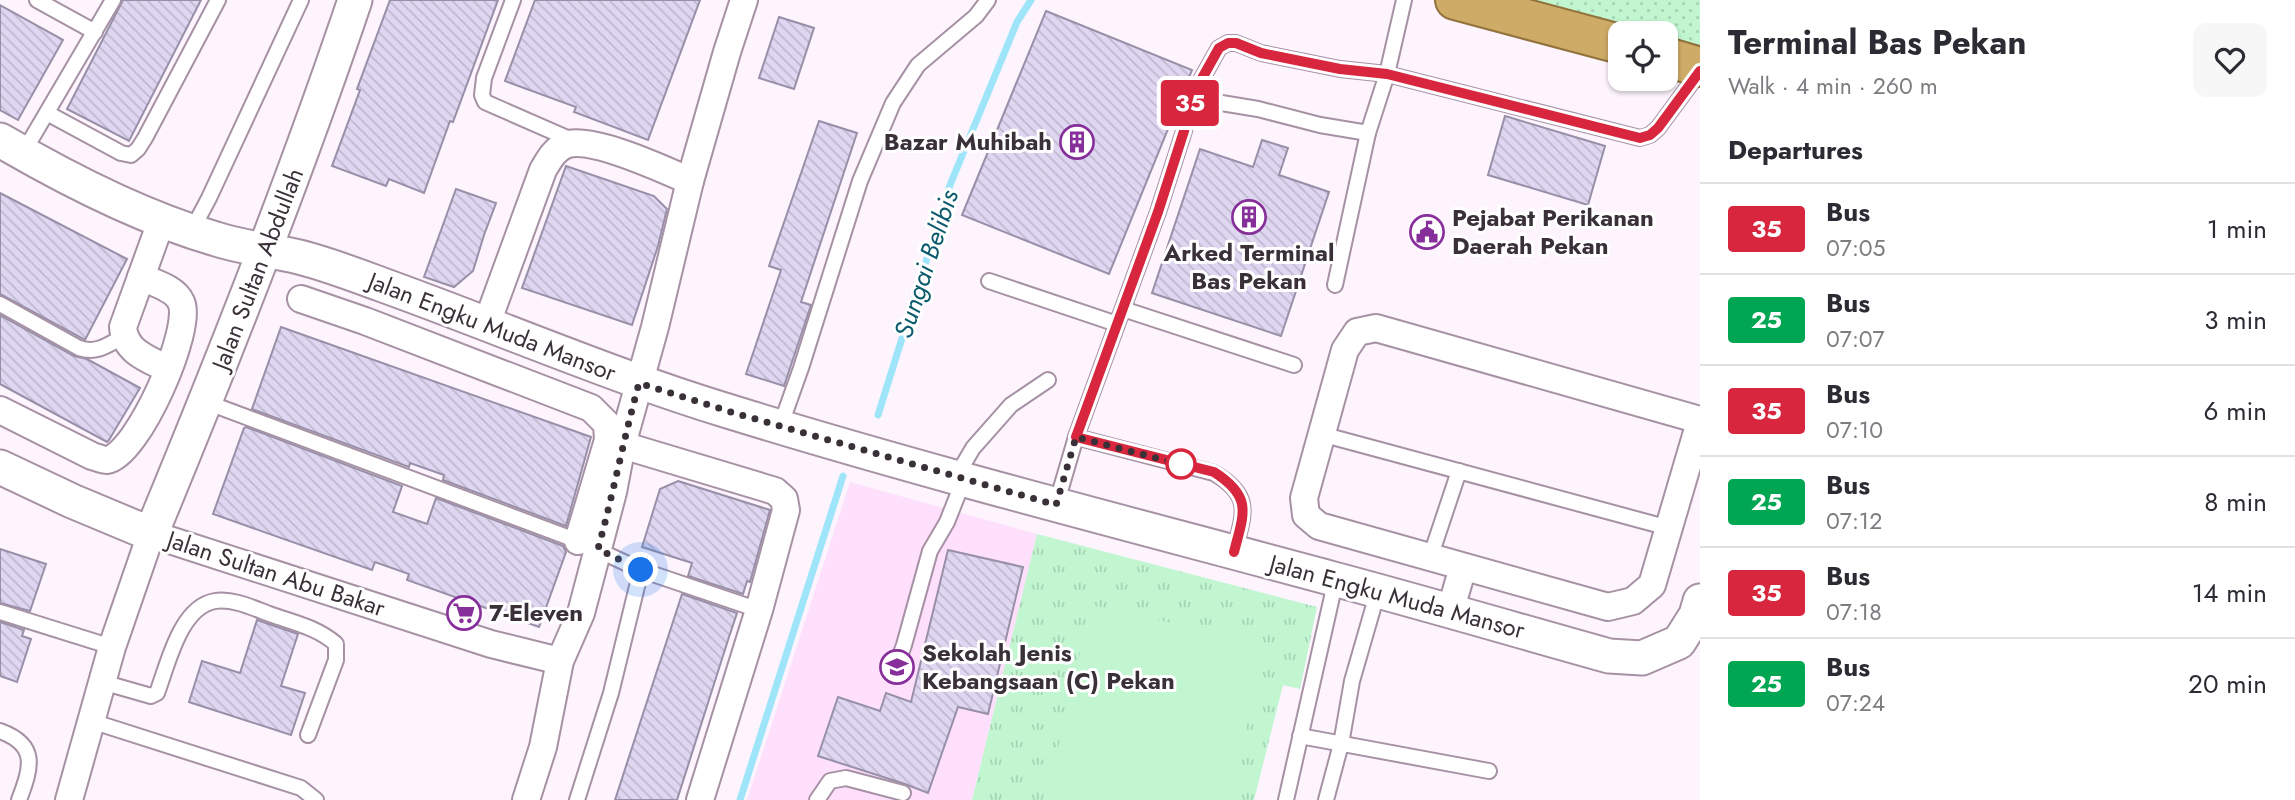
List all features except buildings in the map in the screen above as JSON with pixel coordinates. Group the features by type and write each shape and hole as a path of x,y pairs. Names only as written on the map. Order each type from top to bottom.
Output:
{"highway":[{"path":"1455,0 1540,16 1608,40"},
{"path":"1678,61 1700,69"}],"street":[{"name":"Jalan Sultan Abdullah","path":"151,534 265,251 315,119 355,0"},
{"path":"588,545 614,492 622,445 656,327 690,181 723,63 744,0"},
{"path":"487,323 543,170 551,155 564,145 578,142 594,144 690,181"},
{"name":"Jalan Engku Muda Mansor","path":"12,147 97,191 177,225 221,241 330,266 487,323 639,383 780,427 960,478 1609,656 1642,659 1679,642 1696,615 1700,601"},
{"path":"168,369 130,348 124,337 123,327 141,277 177,225"},
{"path":"0,410 92,456 107,460 119,453 135,437 154,404 183,326 184,311 181,300 173,291 141,277"},
{"path":"365,321 378,283"},
{"path":"301,299 547,390 591,408 607,424 608,439 588,545 581,613 560,661 543,747 526,800"},
{"path":"1376,328 1700,421 1652,585 1633,601 1608,607 1319,526 1306,515 1304,498 1321,434 1345,350 1357,332 1376,328"},
{"path":"547,390 559,353"},
{"path":"622,445 764,487 775,491 784,499 784,523 701,800"},
{"name":"Jalan Sultan Abu Bakar","path":"1,468 72,502 151,534 491,644 560,661"},
{"path":"69,800 112,648 151,534"},
{"path":"1450,612 1463,568"}],"lane":[{"path":"37,0 95,32"},
{"path":"12,147 47,113 113,0"},
{"path":"47,113 121,153 131,155 145,138 218,0"},
{"path":"177,225 209,198 301,0"},
{"path":"513,0 484,78 482,95 485,102 578,142"},
{"path":"780,427 860,181 893,103 918,65 976,16 988,0"},
{"path":"1335,285 1368,132 1387,74 1404,0"},
{"path":"1056,505 1076,437 1158,212 1184,131 1191,98 1219,48 1228,43 1236,43 1261,53 1340,69 1387,74 1640,138 1650,135 1658,128 1700,69"},
{"path":"1191,98 1258,109 1320,125 1368,132"},
{"path":"989,281 1117,324"},
{"path":"0,304 89,352 99,350 124,337"},
{"path":"1124,309 1294,365"},
{"path":"893,675 930,551 947,522 960,478 973,448 1011,405 1048,380"},
{"path":"206,402 588,545 641,570 759,610"},
{"path":"1321,434 1669,528"},
{"path":"1076,437 1214,472 1230,482 1238,491 1242,504 1234,552"},
{"path":"1430,558 1459,471"},
{"path":"577,800 611,693 641,570"},
{"path":"1286,800 1336,579"},
{"path":"1326,800 1341,744 1352,681 1378,591"},
{"path":"102,682 151,696 157,693 183,623 198,609 215,601 237,603 324,633 336,644 336,660 308,735"},
{"path":"0,612 112,648"},
{"path":"91,721 301,788 316,800"},
{"path":"0,731 19,740 27,749 30,765 19,800"},
{"path":"1300,736 1489,771"},
{"path":"817,800 830,781 846,778 903,793"}],"shaded area":[{"name":"Sekolah Jenis Kebangsaan (C) Pekan","path":"850,482 1037,534 972,800 747,800"}],"green space":[{"path":"1519,0 1700,0 1700,53 1678,47 1678,21 1608,21 1608,26"},
{"path":"1037,534 1317,607 1300,689 1283,685 1254,800 972,800"},
{"path":"1091,605 1266,644 1230,800 1046,800"}],"waterway":[{"name":"Sungai Belibis","path":"878,415 950,185 1017,22 1031,0"},
{"path":"740,800 843,476"}],"bus line":[{"name":"35","path":"1234,552 1242,517 1242,504 1238,491 1230,482 1214,472 1076,437 1158,212 1184,131 1191,98 1219,48 1228,43 1236,43 1261,53 1340,69 1378,72 1640,138 1650,135 1658,128 1700,71"}],"place":[{"name":"Bazar Muhibah","path":"1077,142"},
{"name":"Arked Terminal Bas Pekan","path":"1249,217"},
{"name":"Pejabat Perikanan Daerah Pekan","path":"1427,232"},
{"name":"7-Eleven","path":"464,613"},
{"name":"Sekolah Jenis Kebangsaan (C) Pekan","path":"897,667"}],"route":[{"path":"641,570 598,549 639,383 1056,505 1076,437 1191,467 1181,464"}]}
